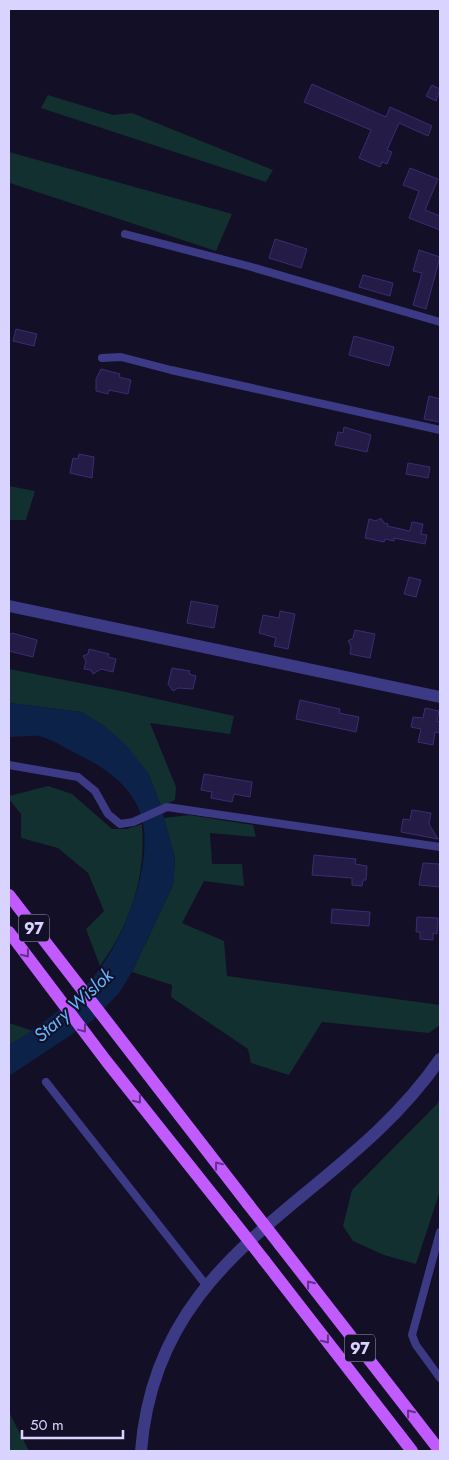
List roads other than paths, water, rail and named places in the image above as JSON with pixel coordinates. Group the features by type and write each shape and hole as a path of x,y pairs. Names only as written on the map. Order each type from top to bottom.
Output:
{"main road":[{"name":"97","path":"9,895 440,1451"},
{"name":"97","path":"9,932 108,1062 412,1451"}],"street":[{"path":"9,606 440,697"},
{"path":"141,1451 145,1409 156,1372 172,1336 188,1309 227,1262 276,1217 378,1130 428,1076 440,1058"}],"lane":[{"path":"125,234 248,266 440,322"},
{"path":"102,358 121,357 171,370 440,430"},
{"path":"9,765 78,777 94,791 108,814 120,824 133,822 166,807 440,847"},
{"path":"46,1082 206,1286"},
{"path":"440,1232 412,1335 416,1345 440,1378"}],"water":[{"name":"Stary Wislok","path":"9,703 82,712 106,727 127,746 148,773 161,806 175,859 173,885 132,972 119,993 92,1021 9,1076 9,1045 41,1024 71,1000 89,982 113,948 132,905 139,882 145,838 142,818 134,799 104,769 39,736 9,737"}]}
